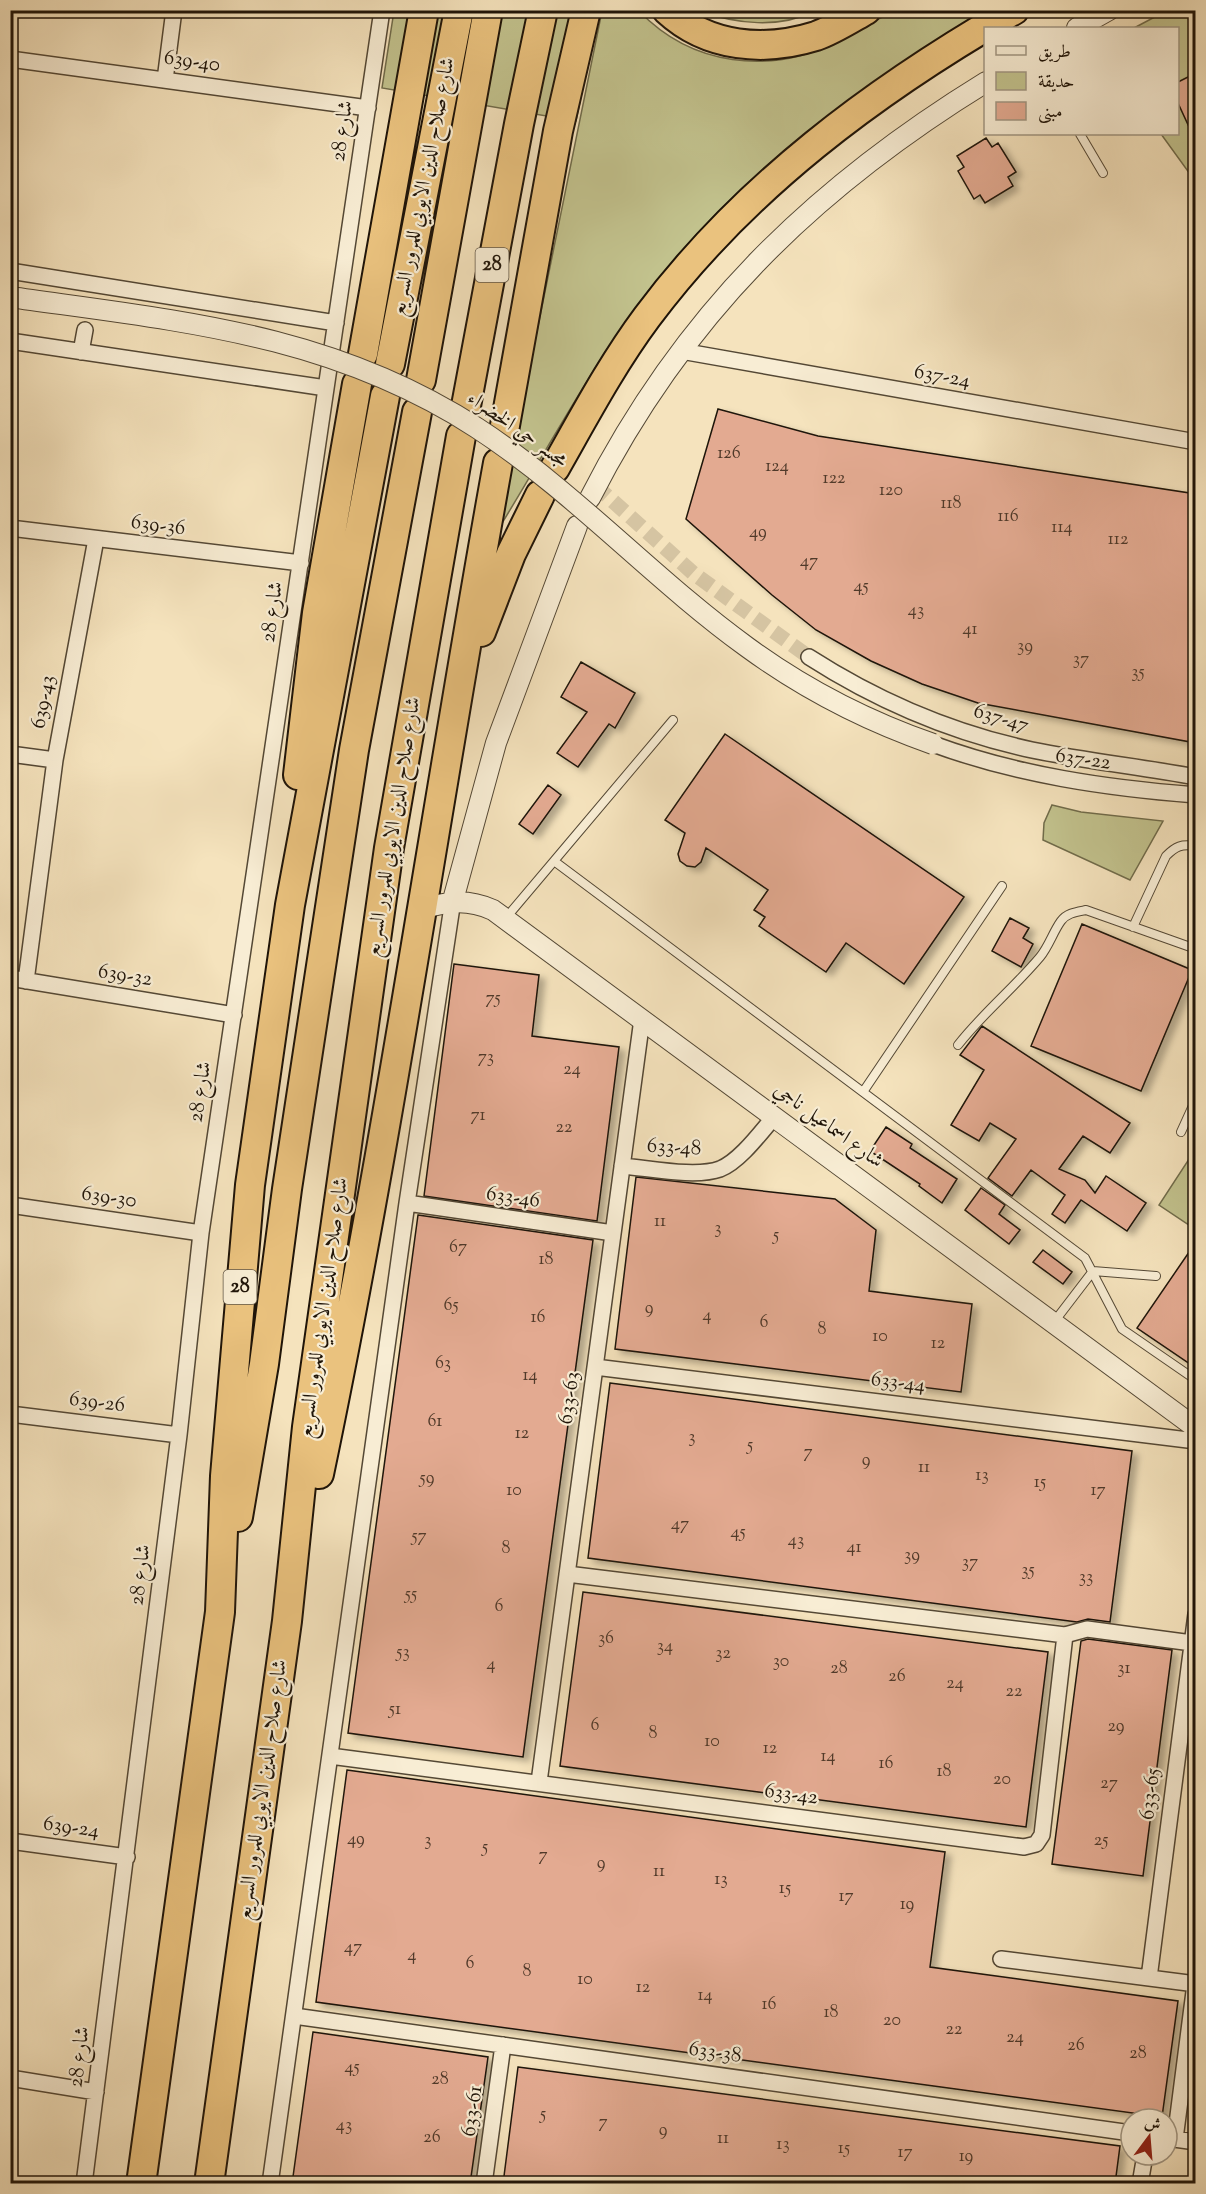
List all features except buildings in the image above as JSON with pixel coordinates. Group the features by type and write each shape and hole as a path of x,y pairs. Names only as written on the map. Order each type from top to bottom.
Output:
{"highway":[{"path":"363,354 424,10"},
{"name":"شارع صلاح الدين الايوبي للمرور السريع","path":"390,364 459,10"},
{"name":"شارع صلاح الدين الايوبي للمرور السريع","path":"421,380 488,10"},
{"name":"28","path":"466,406 543,10"},
{"path":"504,431 558,131 586,10"},
{"path":"667,10 702,33 736,44 789,43 819,35 866,10"},
{"path":"988,27 1014,10"},
{"path":"555,468 611,371 646,318 680,276 745,205 799,156 855,112 984,29"},
{"path":"290,906 303,717 329,534 357,384"},
{"name":"28","path":"220,1612 226,1464 250,1185 290,906 385,396"},
{"name":"28","path":"141,2184 220,1612 264,1364 287,1189 354,750 417,412"},
{"name":"شارع صلاح الدين الايوبي للمرور السريع","path":"209,2184 286,1621 308,1427 389,848 461,436"},
{"path":"286,1621 369,1222 420,909 498,463"},
{"path":"453,722 478,639 511,554 540,495"}],"street":[{"path":"165,80 174,10"},
{"name":"شارع 28","path":"84,2184 179,1435 201,1233 382,10"},
{"path":"1079,27 1109,10"},
{"name":"639-40","path":"10,59 368,108"},
{"path":"590,498 633,419 681,351 738,279 805,215 894,142 984,83"},
{"path":"10,271 336,323"},
{"path":"91,300 94,283"},
{"name":"مجسر حي الخضراء","path":"10,297 243,332 340,359 402,385 475,427 523,460 693,604 769,662 854,710 933,744"},
{"path":"81,352 85,330"},
{"path":"10,341 327,388"},
{"name":"637-24","path":"681,351 1196,442"},
{"path":"270,2184 407,1203 453,900 496,743 577,526"},
{"name":"639-36","path":"10,528 301,563"},
{"name":"639-43","path":"26,981 55,760 96,540"},
{"name":"637-47","path":"809,657 861,688 941,723 1031,750 1196,777"},
{"name":"637-22","path":"933,744 981,761 1027,772 1076,781 1196,795"},
{"path":"10,754 55,760"},
{"name":"شارع اسماعيل ناجي","path":"420,909 453,900 476,902 505,919 1196,1428"},
{"name":"639-32","path":"10,978 234,1014"},
{"name":"633-63","path":"539,1782 642,1019"},
{"name":"633-48","path":"622,1166 700,1173 722,1168 751,1144 774,1117"},
{"name":"633-46","path":"407,1203 613,1233"},
{"name":"639-30","path":"10,1205 201,1233"},
{"name":"633-44","path":"595,1367 1196,1441"},
{"name":"639-26","path":"10,1414 179,1435"},
{"path":"567,1574 1065,1635 1087,1629 1192,1643"},
{"name":"633-65","path":"1149,1978 1196,1614"},
{"name":"633-42","path":"330,1756 1024,1846 1036,1844 1042,1835 1065,1635"},
{"name":"639-24","path":"10,1841 127,1857"},
{"path":"1001,1959 1195,1984 1176,2107"},
{"name":"633-38","path":"294,2016 1119,2131"},
{"name":"633-61","path":"484,2184 503,2045"},
{"path":"10,2078 96,2092"},
{"path":"1179,2140 1196,2142"},
{"path":"1140,2184 1143,2167"}],"lane":[{"path":"1081,135 1103,173"},
{"path":"505,919 673,720"},
{"path":"1133,927 1167,856 1174,848 1182,844 1196,846"},
{"path":"554,861 1085,1258 1122,1329 1196,1380"},
{"path":"863,1092 1002,886"},
{"path":"958,1045 975,1022 1036,962 1062,920 1072,913 1086,910 1196,949"},
{"path":"1181,1132 1196,1099"},
{"path":"1093,1271 1156,1276"},
{"path":"1054,1322 1093,1271"}],"green space":[{"path":"394,11 599,11 576,121 382,88"},
{"path":"602,11 639,11 660,29 683,44 707,54 732,60 758,61 785,59 811,52 837,42 876,20 898,11 990,11 833,113 784,151 734,195 711,219 666,270 625,323 578,396 496,533"},
{"path":"701,11 814,11 787,20 758,23 728,19"},
{"path":"1166,11 1195,11 1195,181 1162,135 1179,135 1179,27 1136,27"},
{"path":"1052,805 1081,812 1163,821 1130,880 1043,840 1044,823"},
{"path":"1191,1156 1195,1159 1195,1229 1159,1205"}],"tunnel":[{"path":"596,486 693,573 809,657"}]}
